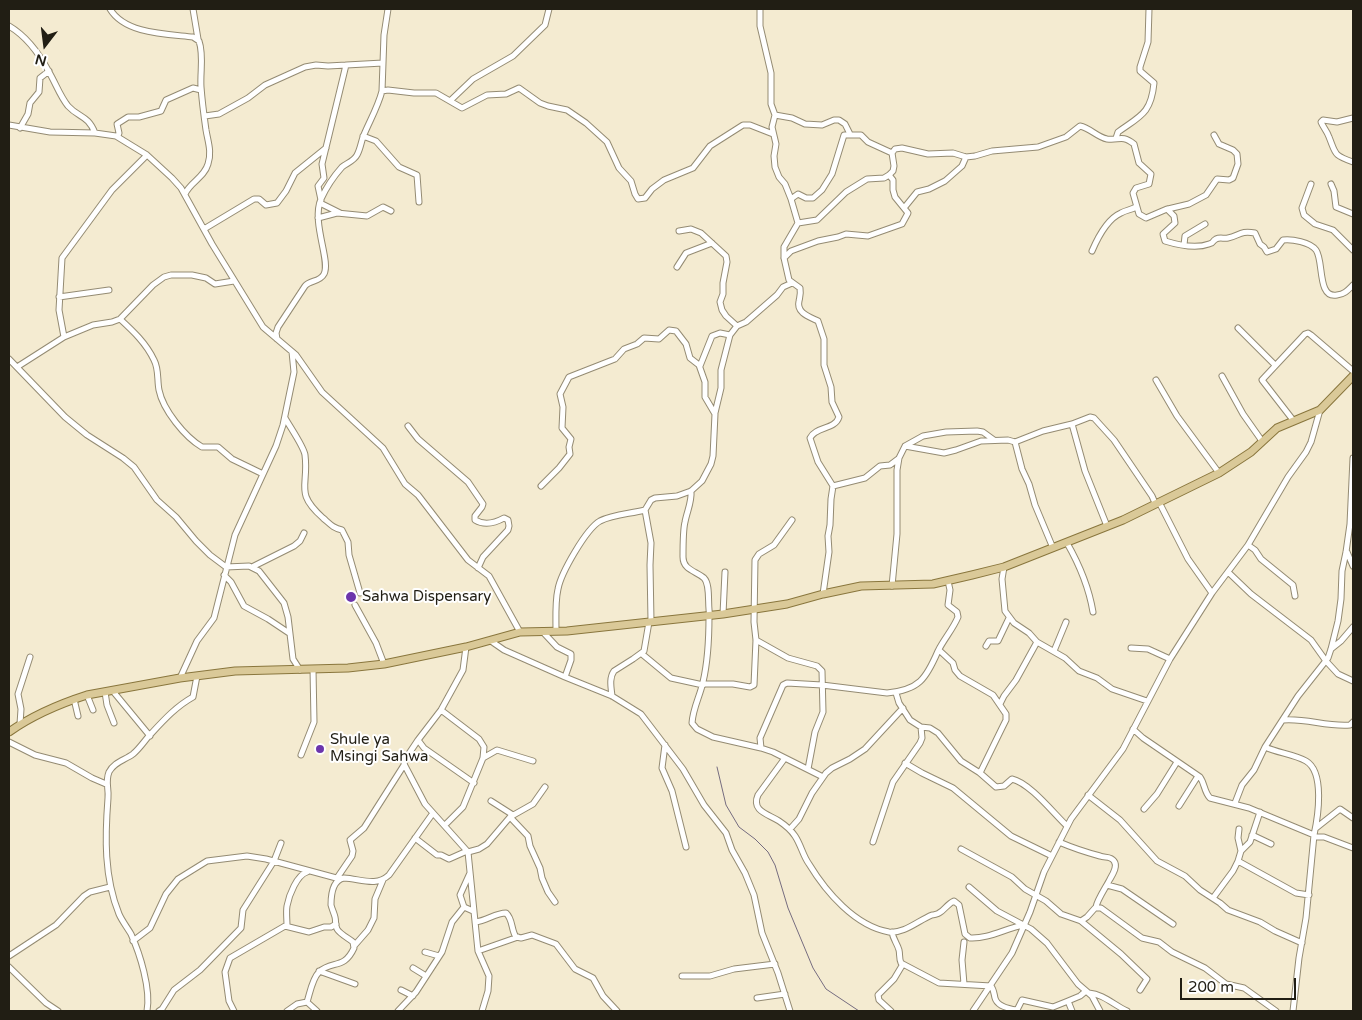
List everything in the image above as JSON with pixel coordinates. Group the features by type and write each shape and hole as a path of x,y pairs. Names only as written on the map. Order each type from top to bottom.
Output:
{"main road":[{"path":"9,732 37,714 74,699 180,678 236,671 300,670 384,664 466,647 520,632 556,631 710,616 787,604 862,586 919,586 1004,567 1108,526 1219,473 1250,452 1277,428 1320,410 1353,376"}],"street":[{"path":"110,9 120,20 133,28 198,39"},
{"path":"185,194 188,188 203,175 208,164 210,147 201,90 201,50 193,9"},
{"path":"320,202 332,180 357,155 382,91 384,35 388,9"},
{"path":"451,100 474,79 513,56 545,24 549,9"},
{"path":"760,9 760,26 771,73 771,104 775,114 772,127 776,144 775,167 779,177 785,184 798,223 784,247 787,276 792,283 800,288 801,297 798,303 801,311 808,317 818,321 824,338 824,365 830,381 832,402 839,417 835,424 813,433 810,438 818,462 833,486 828,536 829,552 823,594"},
{"path":"1116,138 1118,132 1142,116 1153,91 1154,83 1140,71 1148,42 1149,9"},
{"path":"9,26 26,40 49,71 69,107 90,121 95,133"},
{"path":"205,116 219,114 248,98 265,85 312,65 383,63"},
{"path":"277,340 276,333 278,327 307,283 318,279 324,274 325,266 318,218 320,202 318,184 324,178 321,167 346,65"},
{"path":"20,128 28,114 30,103 39,92 40,78 49,71"},
{"path":"118,136 120,133 117,124 125,118 139,117 161,111 166,100 193,88 201,90"},
{"path":"382,91 434,93 451,100 462,108 487,95 506,94 519,88 548,106 568,110 607,142 620,168 631,181 635,194 641,200 664,180 694,168 705,152 716,141 742,125 750,125 774,134"},
{"path":"775,114 792,118 805,124 822,124 839,120 845,124 850,134"},
{"path":"1353,118 1337,122 1323,120 1321,122 1334,152 1353,162"},
{"path":"9,125 50,132 95,133 118,136 147,155 172,178 185,194 204,230 263,327 292,352 322,392 384,448 405,484 418,495 468,560 485,572 492,580 520,632"},
{"path":"892,153 898,148 928,154 953,153 966,157 974,156 992,151 1038,147 1066,137 1080,126 1085,127 1104,138 1124,138 1134,144 1139,163 1151,174 1150,184 1138,187 1134,190 1133,195 1139,214 1144,218 1189,204 1206,195 1217,179 1233,178 1238,164 1237,154 1219,144 1214,135"},
{"path":"791,199 796,194 810,199 817,196 832,174 842,147 843,137 850,134 861,135 868,142 892,153"},
{"path":"363,136 376,141 399,167 417,175 419,202"},
{"path":"204,230 254,199 259,199 266,205 277,203 286,192 295,173 326,148"},
{"path":"798,223 818,220 842,195 867,179 889,176 894,166 892,153"},
{"path":"64,337 59,314 62,258 112,190 147,155"},
{"path":"904,208 916,192 929,189 945,181 962,166 966,157"},
{"path":"784,258 791,251 818,241 846,234 868,236 902,224 908,213 897,202 893,190 893,180 889,176"},
{"path":"1311,184 1302,208 1304,215 1315,224 1333,230 1353,250"},
{"path":"1331,184 1336,207 1353,214"},
{"path":"320,202 340,213"},
{"path":"318,218 340,213 367,216 383,206 391,211"},
{"path":"1092,251 1104,229 1112,220 1120,213 1136,207"},
{"path":"1168,209 1175,222 1164,232 1164,240 1167,242 1192,246 1210,244 1219,238 1229,238 1243,232 1255,233 1260,244 1267,252 1276,249 1283,240 1297,241 1311,246 1316,251 1320,258 1323,287 1330,295 1344,294 1353,285"},
{"path":"1184,245 1186,236 1204,224"},
{"path":"679,231 686,229 701,233 727,258 723,294 720,302 726,316 737,326"},
{"path":"677,267 686,253 712,243"},
{"path":"17,367 64,337 93,325 112,322 120,318 153,285 164,277 192,275 206,278 216,284 234,281"},
{"path":"612,696 611,678 614,670 642,654 646,646 650,622 652,543 645,510 651,500 676,496 691,491 702,481 713,456 715,414 721,388 721,370 730,335 737,326 746,322 777,296 783,288 792,283"},
{"path":"59,297 109,290"},
{"path":"120,318 140,338 155,360 160,394 172,417 183,431 202,447 218,447 232,459 263,474"},
{"path":"1238,328 1275,365"},
{"path":"541,486 570,454 571,439 562,428 563,407 560,394 569,377 615,359 624,350 644,338 659,339 670,330 673,330 685,340 690,358 700,366 705,382 705,396 715,414"},
{"path":"700,366 712,336 720,333 730,335"},
{"path":"1293,420 1288,411 1263,382 1263,378 1296,342 1308,333 1353,371"},
{"path":"180,678 198,641 214,618 226,566 238,528 276,446 285,418 294,372 292,352"},
{"path":"9,359 65,417 86,435 130,463 157,500 176,517 196,541 210,554 226,566 252,567 262,573 284,603 288,617 293,659 300,670"},
{"path":"1222,376 1243,414 1262,441"},
{"path":"1156,380 1177,416 1219,473"},
{"path":"974,1011 1008,960 1052,856 1067,826 1123,749 1170,658 1212,593 1248,544 1306,452 1320,410"},
{"path":"905,446 944,453 981,441 1008,440 1015,442 1043,431 1072,424 1090,417 1098,421 1114,440 1157,502 1188,559 1212,593"},
{"path":"285,418 305,455 304,487 306,499 314,511 332,527 342,530 349,544 349,557 360,593"},
{"path":"1072,424 1085,471 1108,526"},
{"path":"408,426 418,439 472,486 483,504 475,516 475,520 480,523 494,524 504,518 508,520 508,530 483,557 478,568"},
{"path":"892,586 897,534 897,470 899,458 905,446 923,436 946,432 984,432 994,440"},
{"path":"1015,442 1022,469 1054,548"},
{"path":"833,486 865,478 880,466 890,464 899,458"},
{"path":"1234,803 1242,785 1258,763 1265,747 1298,696 1326,661 1331,649 1341,599 1353,458"},
{"path":"691,491 691,502 685,524 683,557 688,568 703,577 707,583 710,616 703,684 692,723 695,727 713,737 762,748 823,776"},
{"path":"556,631 558,593 561,579 584,536 598,522 645,510"},
{"path":"642,654 671,678 703,684 752,686 754,683 756,640 753,587 755,560 759,554 774,545 792,520"},
{"path":"252,567 294,546 300,542 304,533"},
{"path":"1067,543 1077,561 1091,600 1093,612"},
{"path":"1248,544 1261,559 1293,585 1295,596"},
{"path":"1346,552 1353,566"},
{"path":"1004,567 1002,579 1005,611 1009,618 1037,642 1054,651 1081,673 1096,678 1112,689 1147,701"},
{"path":"723,614 725,572"},
{"path":"1228,572 1251,594 1311,640 1338,674 1353,681"},
{"path":"224,576 231,582 240,602 244,606 289,633"},
{"path":"762,748 760,738 783,685 822,685 896,693 912,687 921,681 929,672 958,617 957,612 948,605 950,590 948,581"},
{"path":"355,605 376,643 384,664"},
{"path":"986,646 989,641 997,642 999,640 1009,618"},
{"path":"1054,651 1066,622"},
{"path":"1331,649 1353,627"},
{"path":"542,631 557,647 571,654 571,660 565,677"},
{"path":"756,640 788,658 820,668 822,671 823,712 815,732 808,769"},
{"path":"491,641 504,650 612,696 641,714 666,745 689,778 704,805 726,833 754,895 762,933 775,964 790,1011"},
{"path":"1000,704 1037,642"},
{"path":"354,946 353,942 338,931 331,904 336,882 352,856 353,850 350,840 364,828 406,758 441,710 463,670 466,647"},
{"path":"1131,648 1148,649 1170,658"},
{"path":"939,650 953,663 958,674 992,695 1006,714 1006,720 980,773"},
{"path":"20,724 21,709 18,694 30,657"},
{"path":"301,754 314,722 313,669"},
{"path":"147,1011 148,994 133,941 120,917 110,886 106,846 108,797 106,784 109,772 114,765 134,754 177,706 193,697 197,676"},
{"path":"109,691 150,736"},
{"path":"109,691 106,703 114,723"},
{"path":"896,693 910,720 921,727 930,728 938,733 961,760 996,787 1004,786 1012,779 1018,781 1067,826"},
{"path":"87,695 94,710"},
{"path":"74,699 78,716"},
{"path":"790,829 799,819 823,776 832,768 865,749 903,708"},
{"path":"441,710 483,743 483,758 474,783 466,796 461,810 445,825"},
{"path":"1283,720 1303,719 1332,726 1350,725 1353,722"},
{"path":"873,842 892,782 920,743 922,738 921,727"},
{"path":"1133,729 1198,776 1204,782 1209,797 1260,812 1314,836 1324,837 1353,848"},
{"path":"418,740 424,748 474,783"},
{"path":"9,742 35,755 68,764 106,784"},
{"path":"666,745 662,768 672,791 686,847"},
{"path":"1265,747 1300,758 1312,766 1319,791 1309,895 1293,1011"},
{"path":"483,758 497,750 534,761"},
{"path":"785,758 758,795 756,802 762,812 790,829 799,842 808,863 830,892 866,923 892,932 899,931 940,913 945,906 954,901 959,905 965,934 970,938 993,935 1024,925"},
{"path":"1144,809 1160,790 1177,762"},
{"path":"404,764 425,804 468,852 478,951 489,976 488,991 482,1011"},
{"path":"905,764 922,774 954,788 1011,836 1052,856"},
{"path":"1179,806 1198,776"},
{"path":"415,838 437,855 449,859 479,849 487,844 493,835 512,816 533,804 544,787"},
{"path":"1088,795 1120,820 1157,861 1185,876 1200,890 1235,914 1260,922 1302,943"},
{"path":"491,801 512,816 528,836 545,885 555,902"},
{"path":"1316,828 1340,809 1353,818"},
{"path":"1240,851 1250,842 1260,812"},
{"path":"306,1002 314,979 320,971 326,967 343,963 368,930 374,918 375,899 383,880 432,813"},
{"path":"1213,898 1238,861 1240,851 1239,829"},
{"path":"1252,835 1271,844"},
{"path":"1059,842 1084,853 1113,859 1116,866 1096,907 1082,921"},
{"path":"159,1011 174,990 200,970 241,928 243,909 274,861 280,850 281,843"},
{"path":"960,849 1012,877 1025,889 1061,914 1082,921 1147,979 1140,990"},
{"path":"133,941 153,924 158,908 168,890 185,874 202,863 213,860 247,856 274,861 339,879 374,882 383,880"},
{"path":"1238,861 1296,893 1309,895"},
{"path":"287,926 286,911 289,900 301,875 308,871"},
{"path":"470,873 460,891 460,896 464,907 473,911"},
{"path":"1108,885 1122,889 1173,924"},
{"path":"9,956 61,921 84,896 90,892 110,886"},
{"path":"969,888 997,911 1024,925 1047,943 1076,981 1088,992 1100,1011"},
{"path":"398,1011 413,996 440,956 452,922 464,907"},
{"path":"1096,907 1106,911 1142,938 1156,941 1172,952 1205,968 1226,984 1244,988 1276,1011"},
{"path":"475,922 484,921 506,913 510,918 514,934 518,937"},
{"path":"234,1011 229,1001 224,972 230,958 265,936 287,926 312,931 336,924"},
{"path":"892,932 892,937 898,948 899,961 903,964 939,982 992,986"},
{"path":"478,951 518,937 532,935 556,944 575,969 593,978 603,996 616,1011"},
{"path":"964,942 962,960 964,984"},
{"path":"425,952 440,956"},
{"path":"682,976 710,976 734,969 775,964"},
{"path":"891,1011 879,1000 878,995 894,980 903,964"},
{"path":"9,967 46,1003 58,1011"},
{"path":"413,968 426,976"},
{"path":"320,971 355,984"},
{"path":"992,986 995,1000 999,1004 1017,1010 1022,1000 1053,1007 1088,992 1108,1000 1127,1011"},
{"path":"401,990 413,996"},
{"path":"757,998 785,994"},
{"path":"1068,1001 1072,1011"},
{"path":"287,1011 297,1004 306,1002"},
{"path":"306,1002 317,1011"}],"waterway":[{"path":"717,767 726,805 739,827 768,852 775,865 788,908 813,968 826,989 859,1011"}],"place":[{"name":"Sahwa Dispensary","path":"351,597"},
{"name":"Shule ya Msingi Sahwa","path":"320,749"}]}
